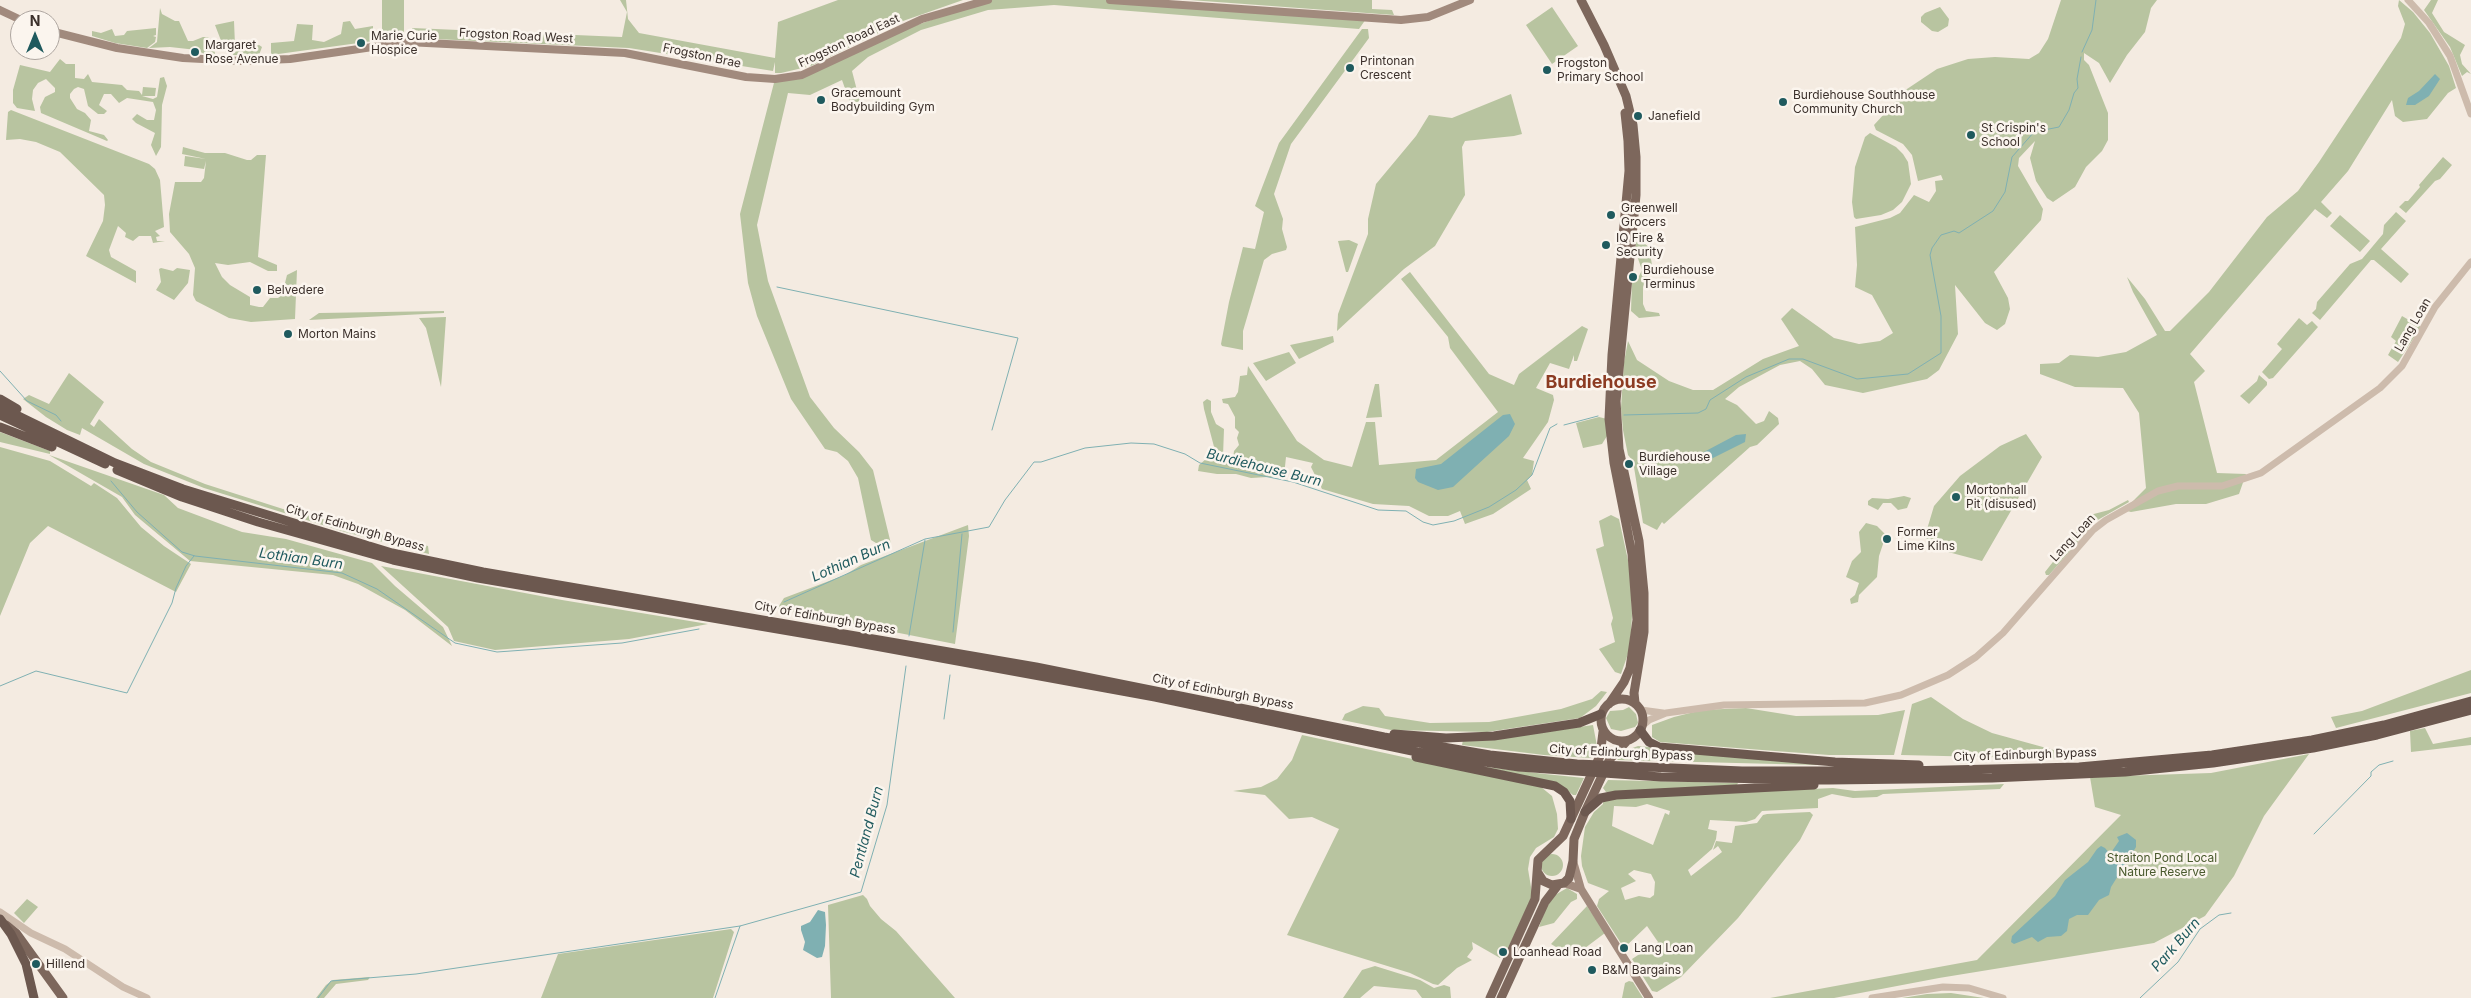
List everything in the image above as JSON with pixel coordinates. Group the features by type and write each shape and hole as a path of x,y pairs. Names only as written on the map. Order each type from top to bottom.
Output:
{"highway":[{"path":"0,399 79,446"},
{"name":"City of Edinburgh Bypass","path":"0,407 115,463 183,489 392,553 483,572 1036,667 1461,751 1575,768"},
{"name":"City of Edinburgh Bypass","path":"0,416 182,497 258,522 421,566 478,578 848,640 1155,697 1267,722 1457,759 1623,771 1872,780 2078,775 2213,764 2350,740 2471,710"},
{"path":"0,427 123,472"},
{"name":"City of Edinburgh Bypass","path":"1623,771 1830,771 2030,768 2120,764 2250,750 2348,733 2471,701"},
{"path":"1295,719 1397,734 1465,738 1494,736 1579,723 1601,714"},
{"path":"1267,722 1457,767 1555,786 1564,792 1570,801 1571,819"},
{"path":"1641,728 1649,742 1667,748 1835,762 2030,768"},
{"path":"1585,812 1601,798 1616,795 1742,790 1872,780"},
{"path":"2,921 26,964 34,998"}],"main road":[{"name":"Frogston Road East","path":"775,79 802,76 922,19 988,0"},
{"path":"1110,0 1401,20 1428,17 1470,0"},
{"path":"1501,998 1545,902 1569,878 1573,860 1574,839 1610,760 1641,728 1634,692 1644,632 1644,593 1638,541 1620,448 1616,401 1636,195 1636,158 1628,105 1620,80 1599,33 1581,0"},
{"name":"Frogston Road West","path":"60,34 117,48 183,58 220,60 290,59 407,42 625,53"},
{"name":"Frogston Brae","path":"625,53 746,77 775,79"},
{"path":"1490,998 1535,899 1538,873 1537,864 1540,856 1560,841 1602,750 1601,714 1624,682 1630,668 1637,620 1632,554 1614,463 1609,419 1629,155 1620,80"},
{"path":"1609,704 1620,700 1638,707"},
{"path":"1603,732 1613,740 1627,741"},
{"path":"1573,860 1581,889 1649,998"},
{"path":"1538,873 1546,883 1561,884 1581,889"},
{"path":"2,921 16,933 63,998"}],"street":[{"path":"2408,0 2429,23 2443,44 2454,65 2471,114"},
{"name":"Lang Loan","path":"1641,728 1649,720 1666,713 1742,704 1832,705 1865,703 1901,695 1948,675 1976,656 2003,633 2093,530 2106,520 2158,490 2178,486 2222,486 2261,473 2380,388 2402,366 2435,307 2471,262"},
{"name":"Lang Loan","path":"1638,707 1666,713"},
{"path":"0,912 31,933 65,949 123,987 148,998"},
{"path":"1872,998 1943,987 1969,988 2003,998"}],"green space":[{"path":"382,0 404,0 404,38 386,40 382,34"},
{"path":"620,0 626,0 628,19 639,33 775,58 778,22 838,0 963,0 903,21 811,66 781,73 775,73 775,62 773,71 629,48 413,38 412,28 622,37 627,12"},
{"path":"988,0 1110,0 1366,19 1359,29 1054,5 988,10 921,30 868,57 852,71 861,106 854,114 842,80 810,95 788,93 757,225 768,281 810,397 834,428 859,452 873,470 891,544 881,546 871,540 858,478 848,461 837,452 825,449 791,399 757,316 748,283 740,214 775,79 785,79 886,36"},
{"path":"1190,0 1372,0 1372,9 1392,10 1394,15"},
{"path":"2061,0 2157,0 2151,8 2145,32 2127,55 2110,83 2099,63 2084,53 2084,60 2089,65 2108,113 2108,140 2102,151 2086,167 2075,187 2053,202 2047,198 2036,181 2030,158 2035,141 2019,158 2018,166 2043,209 2041,220 1994,272 2008,298 2010,309 2005,324 1997,330 1985,323 1955,285 1958,334 1939,370 1927,379 1863,393 1825,385 1812,369 1800,361 1780,365 1739,387 1725,399 1737,405 1756,424 1764,421 1769,411 1778,418 1779,424 1757,445 1750,447 1664,524 1662,522 1657,530 1643,523 1633,461 1628,455 1623,430 1621,408 1624,362 1628,341 1637,360 1669,381 1693,390 1713,390 1763,359 1799,346 1781,319 1792,308 1834,338 1859,344 1880,341 1893,333 1872,295 1855,287 1857,265 1855,227 1890,218 1900,213 1914,195 1929,202 1936,191 1935,181 1943,180 1941,175 1918,181 1912,155 1903,144 1876,130 1874,125 1907,89 1937,69 1968,59 1995,57 2029,59 2039,53 2048,39"},
{"path":"2399,0 2413,12 2430,33 2449,66 2456,88 2448,93 2427,119 2403,122 2395,116 2392,100 2348,171 2321,202 2332,213 2327,218 2315,209 2190,354 2205,371 2194,382 2217,473 2246,474 2239,494 2206,504 2176,504 2131,512 2120,509 2132,502 2146,488 2139,413 2123,388 2075,387 2040,374 2040,364 2059,363 2070,355 2098,357 2126,352 2157,335 2133,292 2127,277 2145,299 2165,331 2170,331 2209,292 2267,217 2298,191 2401,38 2405,24 2398,6"},
{"path":"2431,0 2438,0 2432,13 2444,32 2465,45 2460,55 2462,64 2471,74 2467,72 2462,76 2450,47 2424,10"},
{"path":"1552,7 1578,46 1552,64 1526,25"},
{"path":"1940,7 1949,19 1948,26 1938,32 1932,31 1921,22 1921,17 1925,13"},
{"path":"160,8 162,14 175,21 179,21 188,41 208,37 214,47 215,54 206,55 197,50 170,47 149,48 157,42"},
{"path":"234,21 235,45 244,51 259,45 262,47 259,55 232,55 225,51 215,25"},
{"path":"350,21 355,29 373,26 373,41 271,55 271,43 294,41 297,24 313,25 312,40 324,42 341,34 343,22"},
{"path":"156,28 156,35 153,36 156,37 155,42 147,48 115,43 92,36 92,31 101,33 112,29 115,36 124,35 127,31"},
{"path":"1362,29 1368,29 1369,38 1291,144 1274,194 1283,219 1282,229 1287,247 1286,250 1272,254 1264,260 1243,331 1243,350 1222,346 1229,302 1243,247 1255,249 1264,212 1255,206 1279,143"},
{"path":"60,59 66,64 75,64 75,78 84,79 88,74 92,82 122,85 127,90 139,91 142,95 143,87 156,88 155,96 142,96 153,99 157,97 160,78 164,77 167,86 162,105 161,147 156,156 151,145 155,133 132,119 137,114 147,120 154,120 156,110 153,102 127,98 119,103 111,94 104,94 99,105 107,111 104,114 98,114 88,106 84,89 78,87 74,89 70,94 70,98 77,109 85,113 91,120 89,131 104,135 107,141 41,113 40,107 45,97 55,92 55,88 46,79 38,83 33,90 32,99 35,111 17,108 13,103 13,90 20,65 50,72"},
{"path":"1511,94 1522,134 1465,141 1462,147 1465,195 1435,246 1404,269 1337,331 1338,314 1368,234 1368,219 1376,184 1416,136 1429,115 1452,118"},
{"path":"11,110 149,164 155,169 160,180 164,227 155,231 160,236 156,237 157,241 165,241 153,243 151,236 139,236 133,241 125,237 126,233 118,226 109,250 111,257 136,271 136,283 86,256 103,221 104,195 60,152 36,142 20,139 6,140 8,112"},
{"path":"1870,133 1896,147 1903,154 1908,162 1911,184 1902,202 1893,210 1881,215 1856,219 1852,202 1855,167 1865,137"},
{"path":"183,147 205,153 225,153 247,160 251,160 257,155 266,155 258,257 277,265 277,271 268,271 250,262 228,265 215,263 222,277 230,285 250,297 250,305 259,307 263,307 270,298 278,298 282,295 287,275 297,270 295,319 251,322 229,318 196,301 193,295 195,268 189,254 170,232 169,214 175,182 201,182 204,178 206,161 204,169 184,166 185,156 206,159 182,154"},
{"path":"2443,157 2452,165 2406,213 2399,207 2405,201 2408,201"},
{"path":"2396,212 2406,221 2381,249 2409,274 2401,283 2374,260 2371,260 2320,320 2312,313 2316,309 2317,302 2350,264 2362,259 2383,234 2384,225"},
{"path":"2340,215 2370,241 2360,252 2330,226"},
{"path":"1349,240 1358,244 1348,272 1346,272 1338,241"},
{"path":"1641,241 1649,247 1652,265 1643,287 1643,304 1646,311 1659,313 1660,316 1639,318 1631,311 1632,280 1639,276 1642,270 1635,250 1636,242"},
{"path":"177,268 190,270 188,283 174,300 156,290 161,282 159,269 173,271"},
{"path":"1410,272 1489,374 1514,385 1519,374 1582,326 1588,329 1577,361 1574,361 1574,355 1569,369 1550,363 1536,388 1553,395 1554,400 1548,422 1523,458 1534,461 1532,475 1527,480 1531,489 1493,514 1465,524 1460,511 1448,516 1429,516 1409,506 1373,504 1322,489 1311,467 1313,463 1286,457 1284,476 1251,478 1236,474 1198,471 1199,465 1206,459 1214,461 1217,458 1204,409 1203,402 1207,399 1211,401 1211,412 1216,424 1224,429 1223,456 1225,460 1233,459 1234,451 1239,445 1237,438 1239,432 1235,428 1235,417 1228,404 1223,403 1222,399 1235,397 1238,392 1240,376 1247,375 1248,366 1297,441 1324,460 1352,467 1366,422 1375,422 1379,465 1436,460 1498,412 1450,348 1448,337 1401,279"},
{"path":"444,311 444,313 309,320 319,313"},
{"path":"2402,316 2421,327 2398,362 2388,355 2396,341 2391,337"},
{"path":"446,317 441,387 426,328 419,318"},
{"path":"2299,318 2307,325 2312,321 2318,327 2273,378 2269,379 2262,372 2282,349 2277,344"},
{"path":"1333,336 1334,342 1299,359 1290,345"},
{"path":"1289,352 1296,363 1266,381 1253,363"},
{"path":"69,373 104,402 90,424 94,427 99,419 132,449 151,462 205,484 283,509 428,546 429,554 345,532 204,488 144,464 82,428 80,435 67,430 23,399 29,395 49,404"},
{"path":"2259,375 2267,382 2267,385 2249,404 2240,396 2257,381"},
{"path":"1375,384 1379,384 1382,417 1366,418"},
{"path":"1599,417 1607,419 1607,436 1602,444 1583,448 1576,423"},
{"path":"0,432 50,451 50,454 0,442"},
{"path":"2026,434 2042,457 1982,561 1933,548 1925,536 1934,506 1960,476 2000,446"},
{"path":"0,447 50,461 91,486 94,483 117,498 141,527 164,546 191,564 176,592 48,526 30,543 0,616"},
{"path":"49,455 164,495 178,508 242,532 286,539 372,563 395,586 443,627 452,646 405,610 358,584 333,575 190,561 135,515 122,497"},
{"path":"1904,496 1911,498 1907,508 1898,510 1891,503 1883,503 1878,510 1868,505 1868,501 1872,498 1888,499"},
{"path":"2128,500 2129,502 2096,521 2049,575 2046,575 2045,572 2090,515 2109,510"},
{"path":"1611,515 1619,519 1631,574 1632,616 1630,648 1621,674 1615,672 1599,649 1615,642 1611,624 1613,618 1596,549 1604,546 1599,521"},
{"path":"1866,523 1877,526 1886,535 1879,556 1877,577 1859,595 1858,602 1851,604 1850,599 1855,595 1859,583 1846,577 1852,561 1861,552 1859,532"},
{"path":"968,525 969,536 955,644 777,609 784,598 845,575 861,565"},
{"path":"381,566 562,600 708,624 629,639 495,650 454,641 448,627"},
{"path":"2471,670 2471,693 2336,728 2331,717 2362,711"},
{"path":"1601,691 1607,692 1596,706 1580,718 1487,732 1391,730 1342,720 1345,714 1363,706 1379,708 1385,716 1430,723 1489,722 1561,709 1592,699"},
{"path":"1931,697 1963,719 1992,733 2061,752 2071,759 1901,755 1912,704"},
{"path":"1629,707 1636,714 1638,723 1635,727 1621,731 1611,729 1606,718 1610,711 1623,710"},
{"path":"1746,708 1796,716 1878,715 1905,710 1894,755 1829,755 1775,751 1660,742 1652,737 1652,725 1674,717 1702,710"},
{"path":"1593,725 1597,746 1591,758 1544,755 1462,745 1463,740 1489,740"},
{"path":"2425,728 2433,744 2471,737 2471,745 2411,752 2410,731"},
{"path":"1302,735 1541,787 1552,796 1557,814 1558,829 1554,837 1536,848 1530,857 1528,869 1532,893 1531,899 1509,946 1500,958 1472,942 1473,949 1467,957 1472,960 1457,968 1438,985 1410,973 1287,935 1339,829 1312,817 1289,819 1265,795 1233,791 1261,787 1277,779 1292,760"},
{"path":"1638,746 1816,763 1816,765 1617,760 1627,750"},
{"name":"Straiton Pond Local Nature Reserve","path":"2309,754 2264,816 2234,876 2205,916 2154,943 1939,978 1834,998 1770,998 1977,960 2121,815 2095,807 2090,777 2211,773"},
{"path":"1487,767 1584,778 1576,795 1573,795 1563,787 1487,770"},
{"path":"1608,780 1738,783 1737,785 1669,790 1606,792 1603,788"},
{"path":"2004,784 2000,789 1883,794 1877,797 1853,798 1832,794 1818,799 1818,808 1762,811 1755,819 1746,822 1710,820 1708,829 1717,831 1716,839 1712,849 1688,870 1691,876 1722,852 1718,846 1713,850 1716,841 1732,843 1735,826 1757,823 1763,815 1767,814 1810,812 1813,815 1800,840 1738,918 1681,977 1657,992 1652,991 1632,959 1658,942 1647,926 1624,948 1597,906 1599,899 1609,891 1588,883 1582,866 1581,856 1585,827 1594,812 1603,804 1603,801 1617,798 1833,788 1855,791","holes":["1647,804 1670,811 1669,815 1665,813 1653,845 1612,826 1614,806 1636,807","1634,870 1651,874 1655,882 1654,895 1650,898 1639,896 1625,900 1621,888 1636,881 1628,874"]},
{"path":"1552,854 1560,857 1563,865 1560,873 1552,876 1544,873 1541,865 1544,857"},
{"path":"1567,888 1577,894 1577,899 1571,902 1554,923 1539,927 1546,908 1555,895"},
{"path":"863,895 881,919 896,931 955,998 831,998 828,905"},
{"path":"27,899 38,907 24,923 14,913"},
{"path":"1587,906 1605,933 1573,957 1551,944"},
{"path":"731,929 734,932 713,998 541,998 558,954"},
{"path":"1375,966 1420,980 1434,988 1444,985 1450,987 1451,998 1422,998 1416,990 1374,986 1360,998 1343,998 1362,970"},
{"path":"370,977 368,980 336,984 324,998 316,998 326,985 333,980"},
{"path":"1633,982 1643,998 1622,998 1625,983"},
{"path":"1951,993 1984,998 1902,998 1927,994"}],"water":[{"path":"2435,74 2440,79 2429,96 2415,105 2406,105 2408,98 2419,91"},
{"path":"1510,414 1515,424 1509,436 1453,487 1438,490 1418,482 1415,478 1416,469 1441,464 1503,415"},
{"path":"1746,434 1745,442 1709,460 1703,460 1702,453 1736,435"},
{"path":"2127,833 2136,840 2136,847 2111,887 2109,895 2099,900 2088,915 2077,915 2069,919 2067,931 2061,936 2047,937 2038,942 2032,937 2014,944 2011,942 2012,936 2055,896 2065,880 2088,862 2097,849 2101,846 2110,854 2119,841 2117,837"},
{"path":"818,910 825,912 826,925 825,946 822,957 817,958 803,950 805,942 801,926 810,922"}],"waterway":[{"name":"Burdiehouse Burn","path":"2082,52 2092,30 2096,0"},
{"name":"Burdiehouse Burn","path":"1624,415 1698,413 1706,409 1710,400 1746,377 1789,359 1803,359 1857,379 1908,374 1941,353 1941,316 1930,255 1932,248 1941,235 1954,231 1959,233 1993,211 2005,192 2012,157 2034,132 2059,127 2069,110 2074,93 2078,88 2077,79 2081,57"},
{"path":"777,287 1018,338 992,430"},
{"path":"0,371 27,401 56,415 61,421"},
{"name":"Burdiehouse Burn","path":"1564,425 1598,416"},
{"name":"Burdiehouse Burn","path":"784,602 925,539 989,527 1005,500 1034,462 1041,462 1085,448 1131,443 1154,444 1185,454 1200,463 1293,482 1378,510 1406,511 1423,522 1433,525 1454,521 1489,507 1516,490 1532,475 1550,428 1557,424"},
{"name":"Lothian Burn","path":"111,481 137,512 182,552 195,556 342,573 377,589 455,643 497,652 622,643 699,629"},
{"path":"953,632 962,534"},
{"name":"Pentland Burn","path":"909,636 925,540"},
{"name":"Lothian Burn","path":"0,686 36,671 127,693 172,603 176,588 186,566 194,556"},
{"name":"Pentland Burn","path":"715,998 740,926 861,892 887,805 906,666"},
{"path":"944,719 950,675"},
{"name":"Park Burn","path":"2314,834 2371,776 2371,772 2379,765 2393,761"},
{"name":"Park Burn","path":"2140,998 2178,962 2200,929 2219,915 2231,913"},
{"path":"318,998 331,981 416,974 740,926"}],"place":[{"name":"Marie Curie Hospice","path":"361,43"},
{"name":"Margaret Rose Avenue","path":"195,52"},
{"name":"Printonan Crescent","path":"1350,68"},
{"name":"Frogston Primary School","path":"1547,70"},
{"name":"Gracemount Bodybuilding Gym","path":"821,100"},
{"name":"Burdiehouse Southhouse Community Church","path":"1783,102"},
{"name":"Janefield","path":"1638,116"},
{"name":"St Crispin's School","path":"1971,135"},
{"name":"Greenwell Grocers","path":"1611,215"},
{"name":"IQ Fire & Security","path":"1606,245"},
{"name":"Burdiehouse Terminus","path":"1633,277"},
{"name":"Belvedere","path":"257,290"},
{"name":"Morton Mains","path":"288,334"},
{"name":"Burdiehouse Village","path":"1629,464"},
{"name":"Mortonhall Pit (disused)","path":"1956,497"},
{"name":"Former Lime Kilns","path":"1887,539"},
{"name":"Lang Loan","path":"1624,948"},
{"name":"Loanhead Road","path":"1503,952"},
{"name":"Hillend","path":"36,964"},
{"name":"B&M Bargains","path":"1592,970"}],"district":[{"name":"Burdiehouse","path":"1601,383"}]}
